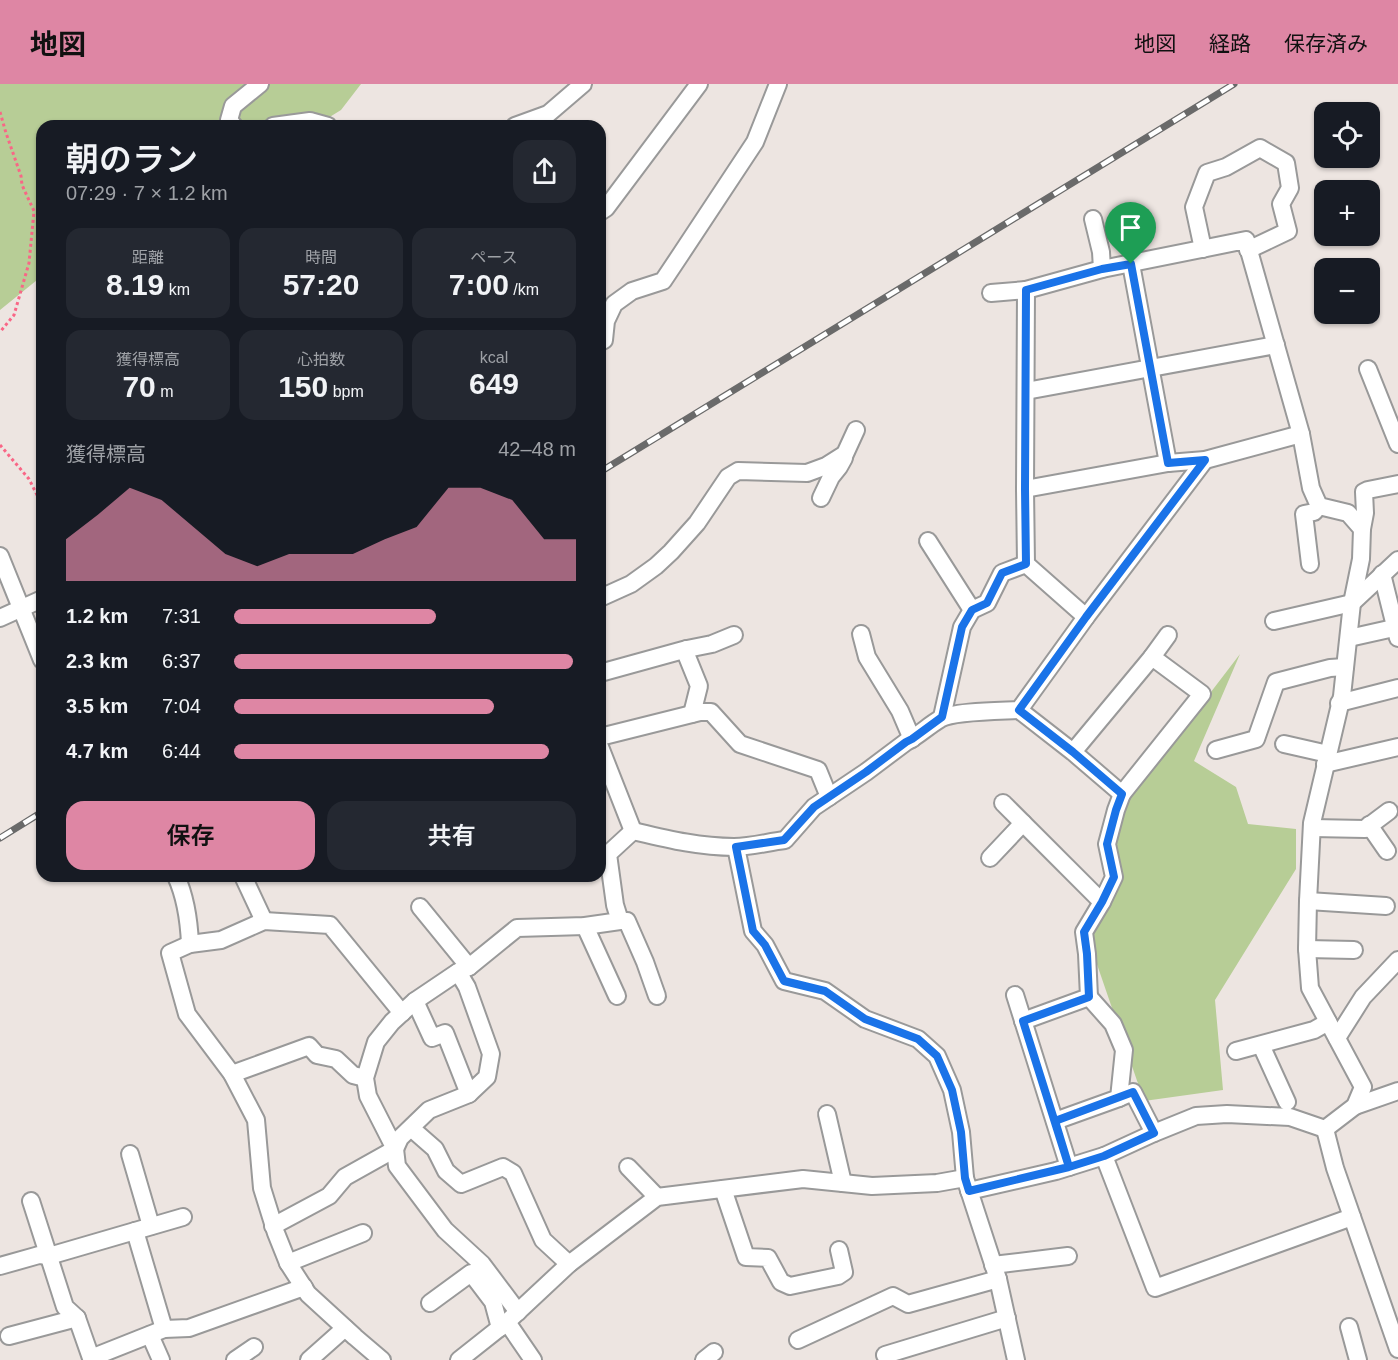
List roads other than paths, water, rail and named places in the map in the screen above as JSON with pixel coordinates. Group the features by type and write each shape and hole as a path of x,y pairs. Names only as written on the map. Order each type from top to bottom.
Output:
{"street":[{"path":"229,120 233,106 260,84"},
{"path":"532,120 548,114 584,84"},
{"path":"606,208 699,84"},
{"path":"606,321 614,304 632,291 663,281 755,142 778,84"},
{"path":"1203,249 1194,207 1208,173 1226,167 1260,148 1286,163 1290,188 1281,204 1288,231 1248,250"},
{"path":"1092,219 1101,252 1102,269"},
{"path":"991,293 1026,290 1102,269 1246,240 1301,434 1311,488 1319,506"},
{"path":"1131,264 1168,463"},
{"path":"1026,290 1026,564 1086,617"},
{"path":"1026,391 1276,345"},
{"path":"1368,369 1398,444"},
{"path":"821,498 856,430"},
{"path":"1025,489 1168,463 1205,460 1301,434"},
{"path":"606,595 631,584 664,559 697,524 728,477 738,471 807,472 826,466 845,454"},
{"path":"1019,710 1205,460"},
{"path":"1355,1106 1363,1087 1310,988 1307,949 1312,828 1342,696 1352,603 1361,559 1365,513 1364,492 1398,484"},
{"path":"1319,506 1348,513 1362,529"},
{"path":"1310,564 1304,514 1314,512 1319,506"},
{"path":"928,541 972,610"},
{"path":"0,556 36,644"},
{"path":"1274,621 1352,603 1398,560"},
{"path":"942,717 962,627 972,610 987,603 1002,573 1026,564"},
{"path":"1349,638 1397,631 1382,574"},
{"path":"0,618 36,601"},
{"path":"861,634 867,657 900,711 912,739"},
{"path":"606,671 712,644 734,635"},
{"path":"1073,752 1168,635"},
{"path":"687,649 686,654 699,686 692,714"},
{"path":"1119,1098 1124,1050 1113,1024 1089,997 1084,932 1114,877 1107,844 1122,794 1202,694 1152,657"},
{"path":"1216,750 1256,739 1276,682 1330,668 1345,667"},
{"path":"1339,703 1398,688"},
{"path":"633,831 685,843 736,847 784,840 814,807 942,717 959,714 1019,710 1122,794"},
{"path":"606,736 700,712 711,712 740,744 818,770 829,797"},
{"path":"1284,744 1326,759 1398,747"},
{"path":"606,762 633,831"},
{"path":"1003,803 1102,902"},
{"path":"1312,828 1365,829 1389,811"},
{"path":"990,858 1023,824"},
{"path":"1369,825 1387,851"},
{"path":"620,921 615,905 608,854 633,831"},
{"path":"736,847 753,931 765,945 784,981 825,991 865,1019 918,1039 937,1056 952,1090 961,1132 967,1184 995,1272 1016,1360"},
{"path":"178,882 189,919 190,944"},
{"path":"246,882 264,921"},
{"path":"1308,901 1386,906"},
{"path":"273,1226 329,1196 345,1177 395,1149 400,1138 429,1110 469,1094 487,1077 491,1054 463,970 420,907"},
{"path":"382,1360 308,1294 288,1263 273,1226 262,1188 256,1120 232,1074 186,1014 170,953 190,944 220,940 264,921 330,926 402,1013"},
{"path":"508,1321 482,1264 445,1230 397,1166 395,1149 368,1096 365,1078 376,1042 415,1001 463,970 517,928 585,926 627,921 657,996"},
{"path":"585,926 618,996"},
{"path":"1307,949 1354,950"},
{"path":"1337,1038 1363,997 1398,960"},
{"path":"1015,995 1069,1167"},
{"path":"1023,1021 1089,997"},
{"path":"415,1001 432,1038 445,1033 469,1094"},
{"path":"1236,1051 1314,1030 1328,1022"},
{"path":"1261,1045 1287,1102"},
{"path":"232,1074 309,1046 317,1055 336,1059 353,1075 365,1078"},
{"path":"1325,1129 1355,1106 1398,1091"},
{"path":"1055,1121 1133,1092 1154,1133"},
{"path":"827,1114 843,1183"},
{"path":"459,1360 508,1321 569,1264 657,1197 803,1179 872,1186 967,1184 1069,1167 1104,1156 1196,1116 1227,1114 1290,1117 1325,1129"},
{"path":"411,1128 435,1149 446,1171 461,1184 503,1167 513,1173 543,1240 569,1264"},
{"path":"1325,1129 1335,1168 1398,1349"},
{"path":"130,1154 161,1360"},
{"path":"1104,1156 1155,1288 1352,1217"},
{"path":"628,1167 657,1197"},
{"path":"723,1189 746,1257 768,1258 781,1282 790,1286 838,1276 844,1272 839,1250"},
{"path":"32,1201 65,1307 77,1318 89,1360 157,1332 189,1328 303,1287"},
{"path":"0,1266 39,1254 49,1256 183,1217"},
{"path":"288,1263 363,1233"},
{"path":"798,1340 893,1296 908,1304 995,1272 1068,1256"},
{"path":"430,1303 471,1273 508,1321 533,1360"},
{"path":"9,1336 77,1318"},
{"path":"885,1355 1007,1318"},
{"path":"1349,1327 1358,1360"},
{"path":"309,1360 345,1328"},
{"path":"235,1360 254,1347"}],"railway":[{"path":"606,468 1234,84"},
{"path":"0,838 36,816"}]}
